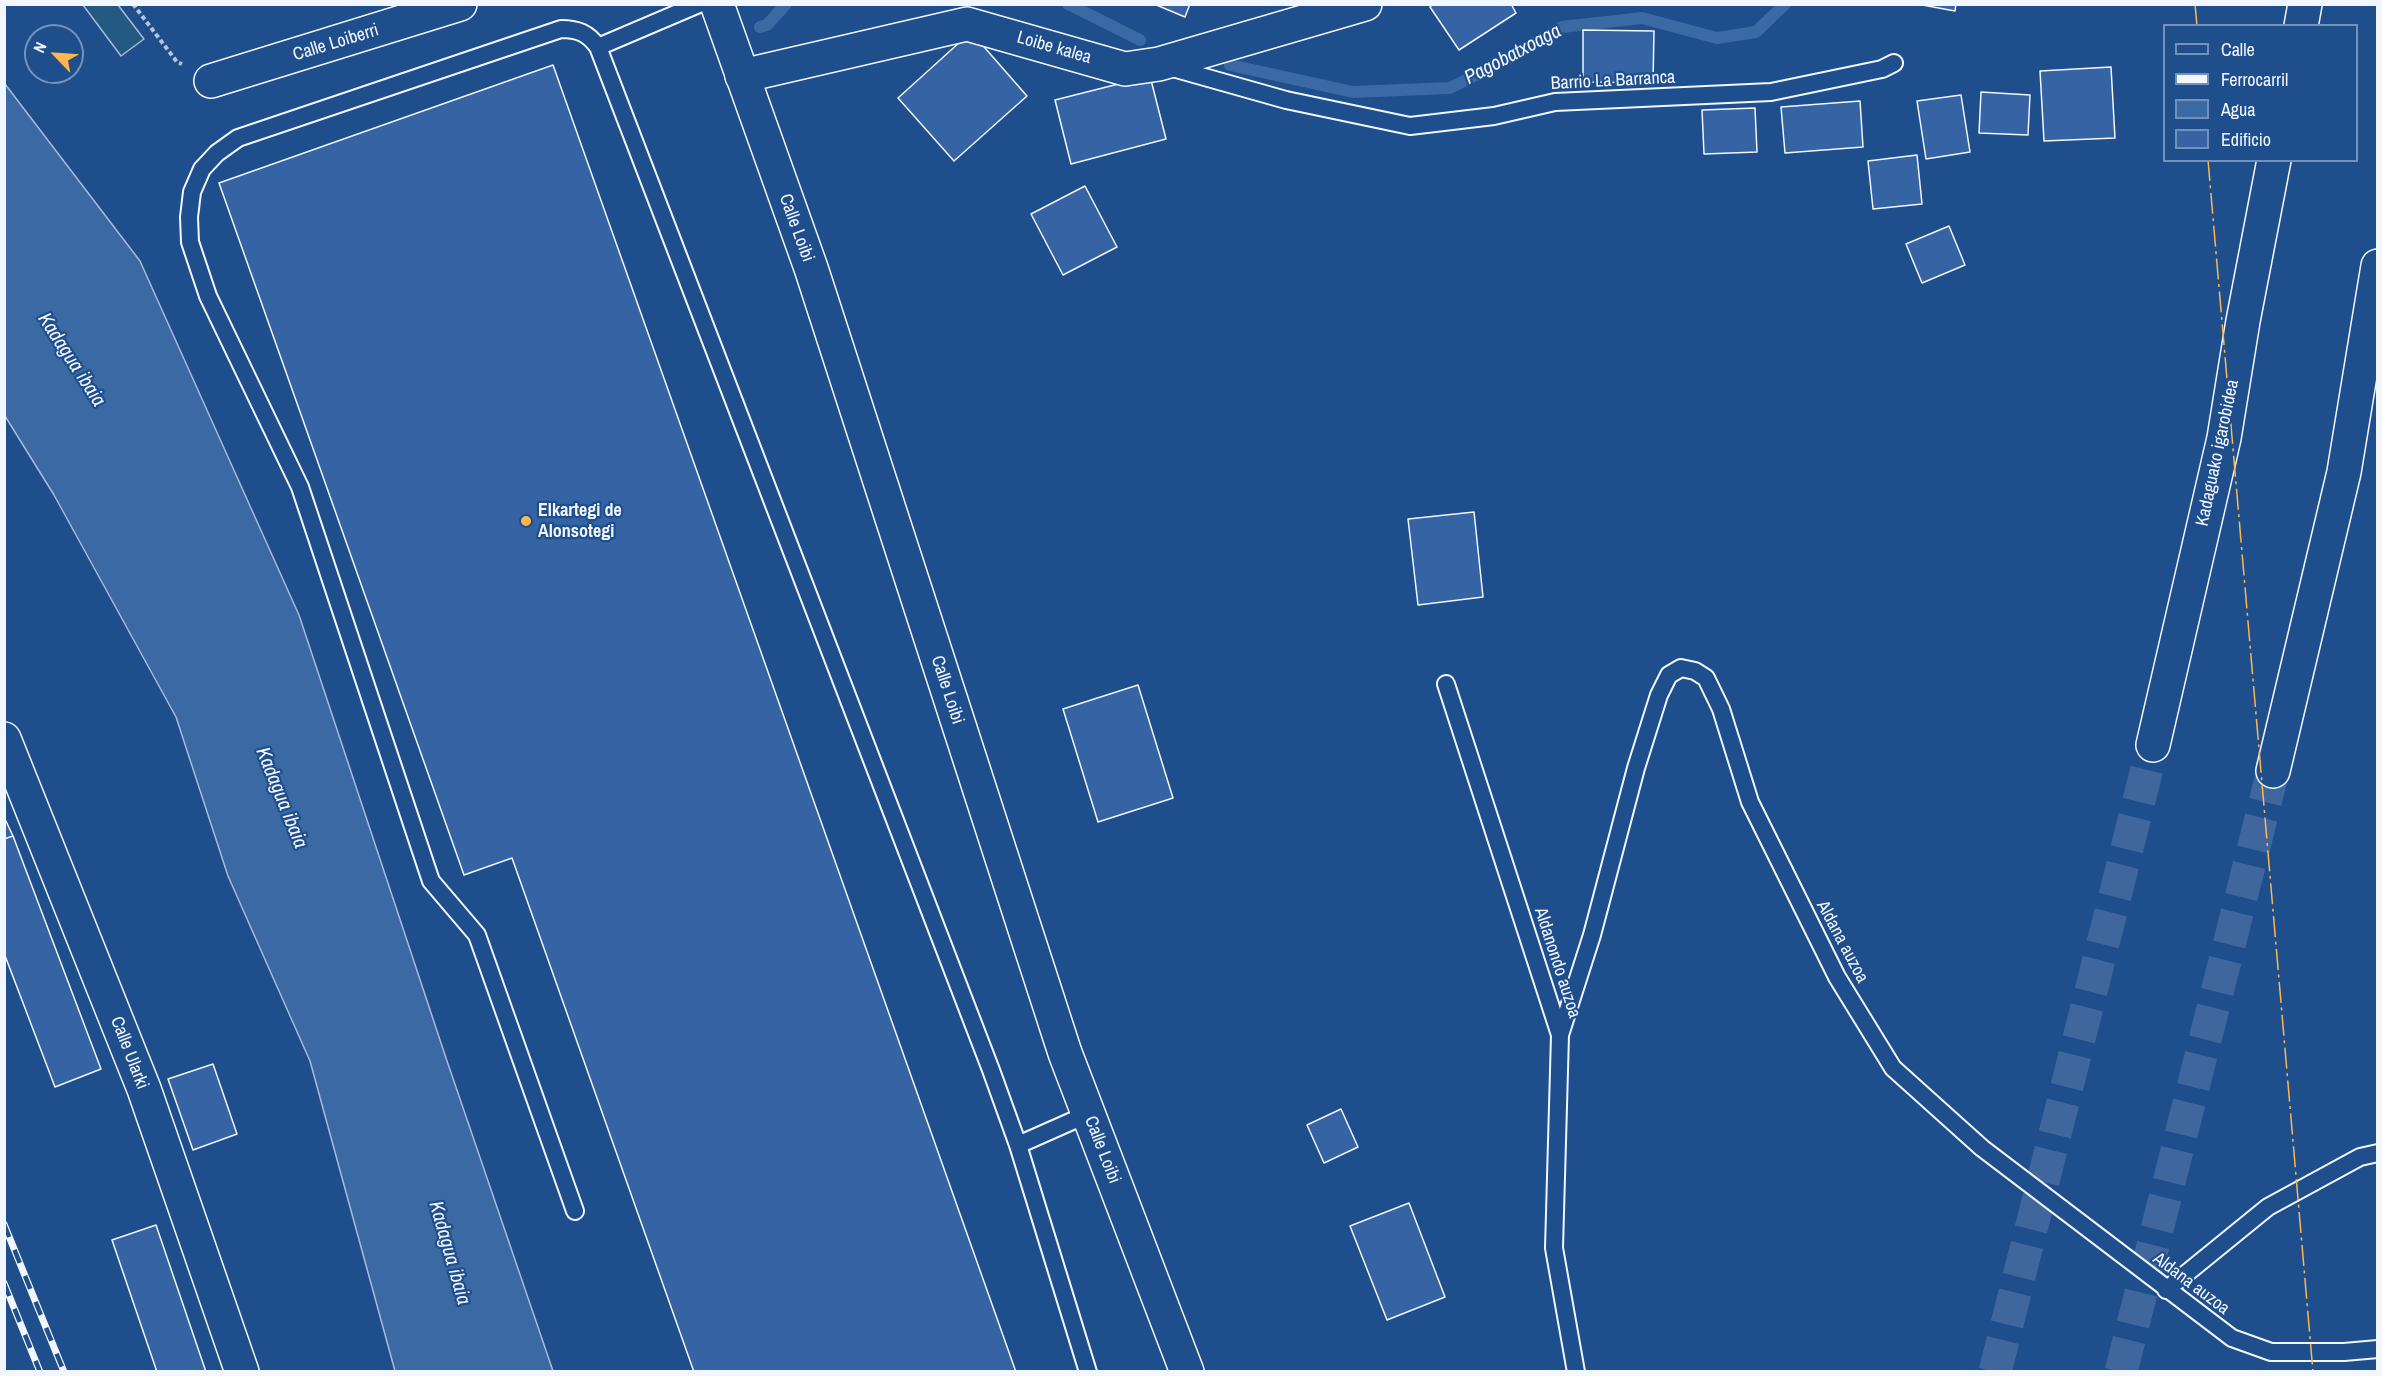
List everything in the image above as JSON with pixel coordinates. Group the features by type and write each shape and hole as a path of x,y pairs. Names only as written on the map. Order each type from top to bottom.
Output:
{"main road":[{"name":"Calle Loibi","path":"717,4 811,268 1065,1053 1187,1371"},
{"name":"Loibe kalea","path":"742,76 968,24 1125,69 1159,64 1365,4"},
{"path":"2301,24 2305,4"},
{"name":"Calle Loiberri","path":"211,81 453,6"},
{"name":"Kadaguako igarobidea","path":"2153,745 2224,438 2243,321 2274,162"},
{"path":"2273,771 2344,472 2378,266"},
{"name":"Calle Ularki","path":"4,739 144,1089 242,1371"}],"lane":[{"path":"598,47 699,4"},
{"path":"575,1211 477,935 431,881 300,487 208,296 190,242 189,217 192,192 202,169 217,153 238,138 561,29 579,30 591,38 598,47 1018,1145 1088,1371"},
{"name":"Barrio La Barranca","path":"1159,64 1286,100 1410,126 1494,116 1556,102 1771,92 1882,69 1894,63"},
{"name":"Aldana auzoa","path":"1560,1035 1592,935 1636,768 1659,695 1669,675 1681,668 1695,671 1706,678 1721,709 1750,802 1832,967 1893,1068 1982,1148 2232,1338 2271,1352 2344,1353 2378,1349"},
{"name":"Aldanondo auzoa","path":"1446,684 1560,1035 1554,1248 1576,1371"},
{"path":"1018,1145 1088,1114"},
{"path":"2166,1290 2268,1207 2360,1157 2378,1153"}],"path":[{"path":"133,4 177,62 211,81"}],"shaded area":[{"path":"83,5 118,5 144,39 121,56"}],"water":[{"name":"Kadagua ibaia","path":"5,84 140,261 299,615 553,1371 395,1371 310,1061 228,876 176,717 54,495 5,416"}],"building":[{"path":"1154,4 1190,4 1185,17"},
{"path":"1433,4 1511,4 1516,13 1459,50 1430,7"},
{"path":"1917,4 1956,4 1955,11"},
{"path":"1583,30 1654,31 1653,83 1583,82"},
{"path":"971,32 1027,96 954,161 898,98"},
{"name":"Elkartegi de Alonsotegi","path":"553,65 1016,1372 694,1372 512,858 464,875 219,183"},
{"path":"2111,67 2115,138 2044,141 2040,71"},
{"path":"1150,76 1166,139 1071,164 1055,100"},
{"path":"1981,92 2030,95 2028,135 1979,133"},
{"path":"1961,95 1970,152 1926,159 1917,101"},
{"path":"1860,101 1863,147 1785,153 1781,107"},
{"path":"1755,108 1757,152 1704,154 1702,110"},
{"path":"1917,155 1922,204 1873,209 1868,161"},
{"path":"1085,186 1117,247 1063,275 1031,214"},
{"path":"1949,226 1965,265 1922,283 1906,244"},
{"path":"1474,512 1483,597 1418,605 1408,519"},
{"path":"1138,685 1173,798 1098,822 1063,709"},
{"path":"4,817 13,836 4,839"},
{"path":"13,836 101,1069 55,1087 4,953 4,839"},
{"path":"213,1064 237,1134 193,1150 168,1079"},
{"path":"1341,1109 1358,1147 1324,1163 1307,1125"},
{"path":"1409,1203 1445,1297 1387,1320 1350,1226"},
{"path":"156,1225 206,1372 157,1372 112,1240"}],"waterway":[{"name":"Pagobatxoaga","path":"760,27 767,25 786,4"},
{"name":"Pagobatxoaga","path":"1068,4 1140,40"},
{"name":"Pagobatxoaga","path":"1230,65 1353,92 1450,88 1506,60 1562,27 1642,18 1717,38 1756,32 1785,4"}],"tunnel":[{"path":"1995,1372 2153,745"},
{"path":"2121,1372 2273,771"}],"railway":[{"path":"4,1224 64,1372"},
{"path":"4,1283 40,1372"}],"power":[{"path":"2195,4 2197,24"},
{"path":"2208,162 2313,1372"}],"place":[{"name":"Elkartegi de Alonsotegi","path":"526,521"}]}
